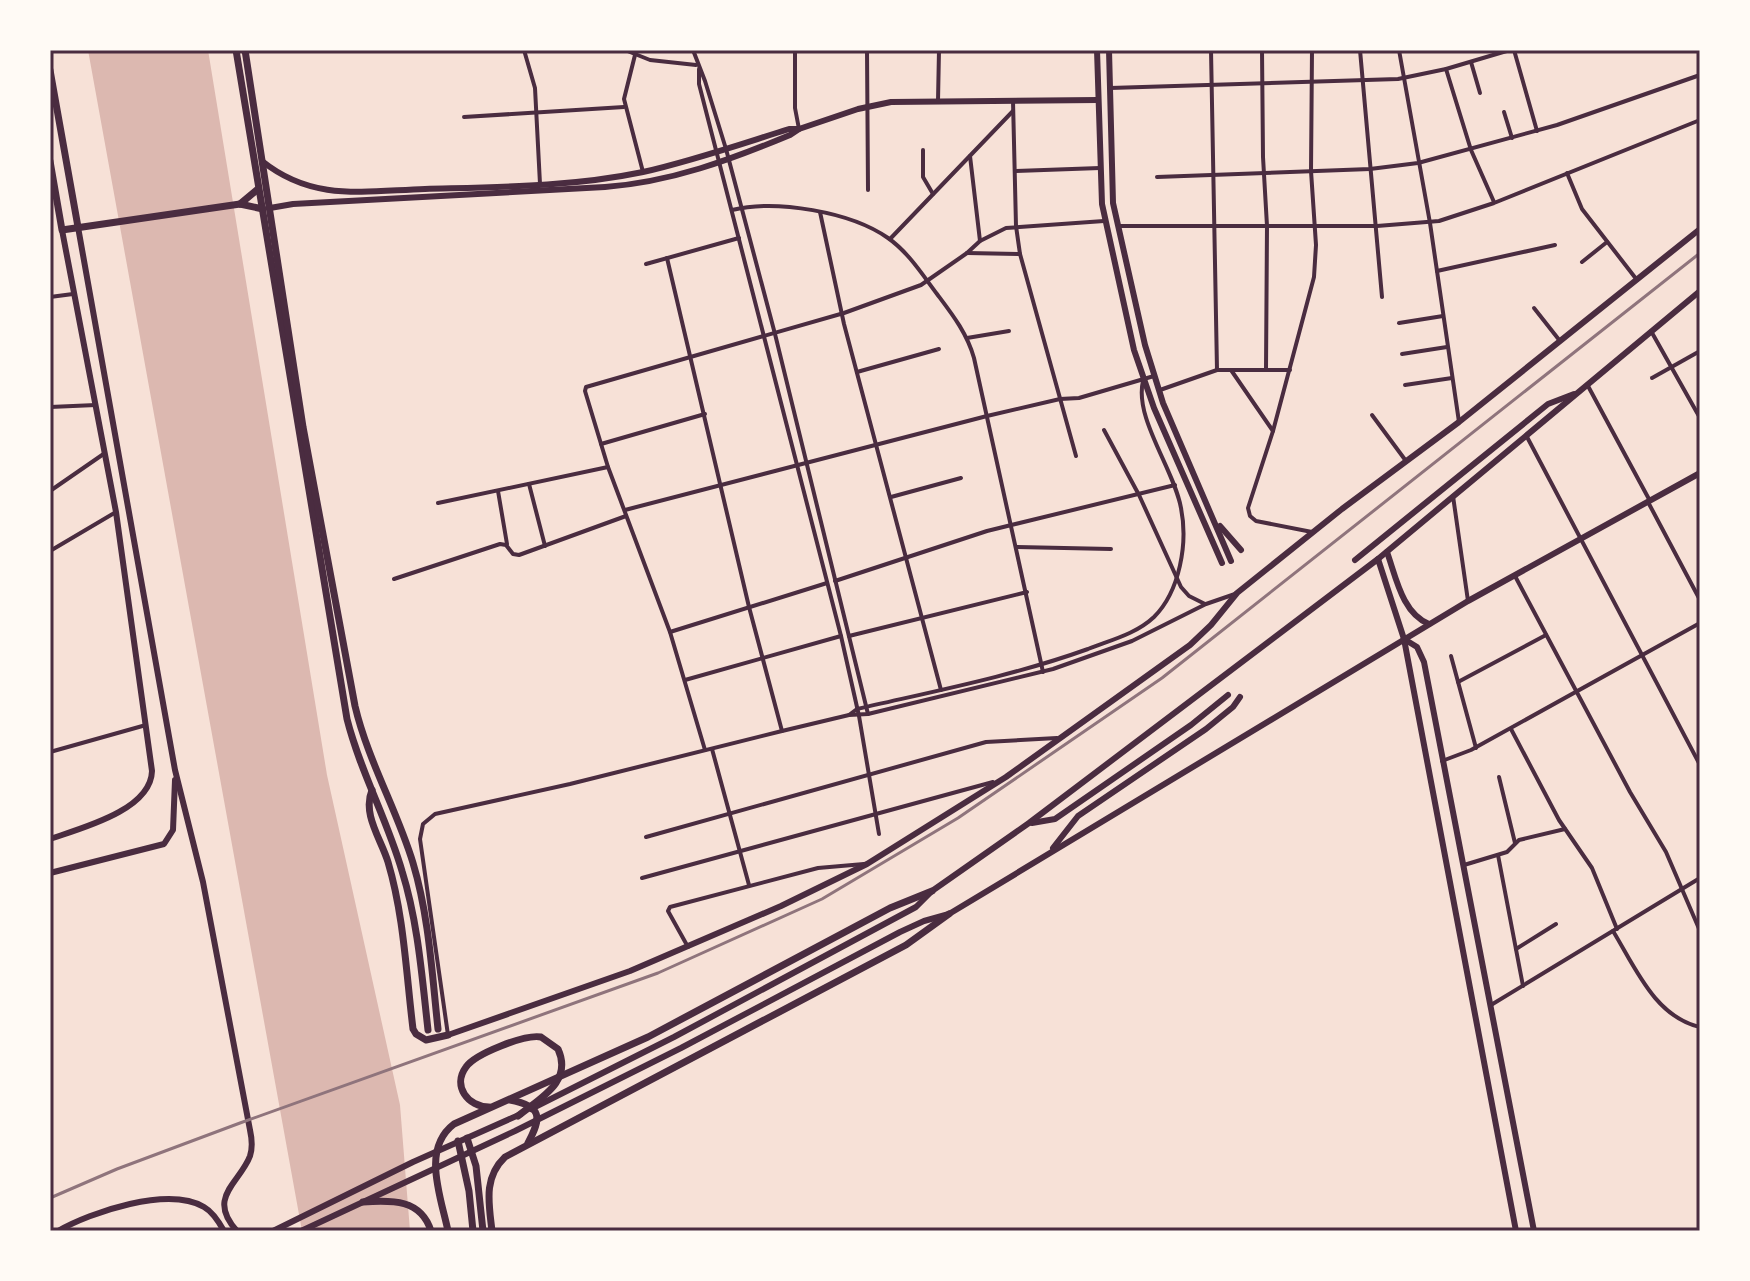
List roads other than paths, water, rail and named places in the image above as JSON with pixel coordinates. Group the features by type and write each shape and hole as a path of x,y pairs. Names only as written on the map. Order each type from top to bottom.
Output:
{"main road":[{"path":"236,50 258,189 266,208"},
{"path":"245,50 266,208 347,719 357,755 407,886 428,1030"},
{"path":"1097,50 1104,221 1143,381 1222,563"},
{"path":"1109,50 1112,191 1118,226 1158,391 1231,561"},
{"path":"50,70 175,770 203,882 252,1142 248,1161 228,1188 226,1196 228,1218 237,1231"},
{"path":"62,230 240,204 266,208 623,185 719,164 799,129 868,106 903,101 1098,100"},
{"path":"262,161 292,181 332,192 540,186 643,172 717,153 789,129 799,129"},
{"path":"50,161 116,512 152,771 152,782 147,791 127,808 50,839"},
{"path":"240,204 258,189"},
{"path":"372,790 369,811 387,859 402,923 413,1029 426,1040 569,994 688,947 867,864 1064,738 1201,636 1237,593 1312,532 1459,422 1700,229"},
{"path":"273,1231 413,1162 518,1116 895,920 1029,823 1387,552 1700,291"},
{"path":"280,298 355,706 365,741 417,878 438,1029"},
{"path":"88,363 103,359"},
{"path":"1355,560 1548,404 1574,394"},
{"path":"492,1231 489,1190 495,1169 505,1157 906,945 949,914 1051,851 1429,624 1700,473"},
{"path":"1211,513 1241,550"},
{"path":"1387,552 1408,608 1419,620 1429,624"},
{"path":"1378,559 1404,639 1516,1231"},
{"path":"1404,639 1417,647 1423,656 1534,1231"},
{"path":"1029,823 1055,819 1191,725 1228,695"},
{"path":"1051,851 1078,816 1206,729 1233,707 1240,697"},
{"path":"50,873 164,844 173,830 175,770"},
{"path":"448,1231 436,1167 437,1147 454,1124 648,1037 890,908 932,891"},
{"path":"301,1231 681,1048 900,932 949,914"},
{"path":"1462,947 1477,943"},
{"path":"491,1107 482,1107 467,1098 462,1090 462,1075 470,1062 526,1036 541,1037 554,1044 563,1063 557,1084 518,1116"},
{"path":"1483,1059 1498,1055"},
{"path":"509,1100 525,1102 537,1114 538,1122 526,1145"},
{"path":"467,1138 477,1174 483,1231"},
{"path":"458,1141 469,1191 473,1231"},
{"path":"58,1231 121,1207 149,1200 173,1199 204,1207 224,1231"},
{"path":"363,1202 390,1200 409,1204 424,1216 431,1231"}],"street":[{"path":"524,50 533,76 540,186"},
{"path":"625,50 666,63 698,67"},
{"path":"799,129 795,108 795,50 823,51"},
{"path":"867,50 868,190"},
{"path":"938,101 939,50"},
{"path":"1211,50 1217,370"},
{"path":"1262,50 1267,226 1266,370"},
{"path":"1312,50 1314,277 1248,512 1256,521 1312,532"},
{"path":"1360,50 1382,297"},
{"path":"1399,50 1430,223 1459,422"},
{"path":"1110,88 1403,79 1512,50 1537,131"},
{"path":"694,51 719,164 841,636 859,716 879,834"},
{"path":"635,55 624,91 624,107 643,172"},
{"path":"1471,62 1480,93"},
{"path":"698,67 726,149 775,334 868,714"},
{"path":"1446,69 1471,150 1494,203"},
{"path":"1157,177 1370,169 1418,163 1537,131 1700,75"},
{"path":"1013,101 1016,226 1020,254 1076,456"},
{"path":"464,117 624,107"},
{"path":"890,239 1013,111"},
{"path":"1504,112 1512,138"},
{"path":"1118,226 1377,226 1430,223 1494,203 1700,120"},
{"path":"923,150 923,177 933,194"},
{"path":"970,156 980,241"},
{"path":"1015,171 1100,168"},
{"path":"1567,173 1578,203 1637,280"},
{"path":"732,210 765,206 820,212 868,226 890,239 905,253 967,338 1013,524 1043,672"},
{"path":"820,212 857,372 941,690"},
{"path":"705,750 670,632 608,467 585,391 588,385 844,313 928,281 997,231 1016,226 1104,221"},
{"path":"646,264 739,238"},
{"path":"1582,262 1607,242"},
{"path":"1437,271 1555,245"},
{"path":"967,253 1020,254"},
{"path":"667,258 761,659 782,731"},
{"path":"50,297 73,294"},
{"path":"1534,308 1560,341"},
{"path":"1399,323 1443,316"},
{"path":"967,338 1009,331"},
{"path":"1651,331 1700,418"},
{"path":"1402,354 1448,347"},
{"path":"857,372 939,349"},
{"path":"1652,378 1700,351"},
{"path":"1230,369 1273,431"},
{"path":"1158,391 1217,370 1290,370"},
{"path":"394,579 500,544 516,555 625,513 721,483 987,416 1060,399 1079,398 1154,376"},
{"path":"1405,385 1452,378"},
{"path":"849,715 857,709 1042,665 1128,634 1148,623 1163,606 1177,575 1183,524 1175,485 1143,409 1143,381"},
{"path":"1587,384 1700,600"},
{"path":"50,407 96,405"},
{"path":"601,444 705,414"},
{"path":"1372,415 1406,461"},
{"path":"1104,430 1139,495 1181,587 1189,596 1206,604"},
{"path":"1526,435 1700,765"},
{"path":"50,491 105,453"},
{"path":"438,503 608,467"},
{"path":"891,497 961,478"},
{"path":"529,484 545,546"},
{"path":"835,581 1013,524 1175,485"},
{"path":"498,491 508,547"},
{"path":"1453,496 1468,601"},
{"path":"50,551 116,512"},
{"path":"1017,547 1111,549"},
{"path":"1515,576 1630,792 1666,852 1700,931"},
{"path":"670,632 827,583"},
{"path":"849,636 1027,592"},
{"path":"448,1035 420,839 420,831 428,818 435,814 1043,672 1132,641 1206,604 1237,593"},
{"path":"1442,761 1476,748 1700,623"},
{"path":"1458,682 1546,635"},
{"path":"685,681 841,636"},
{"path":"1451,656 1476,748"},
{"path":"50,752 146,725"},
{"path":"1511,729 1565,829 1593,870 1615,930 1658,1002 1675,1017 1700,1027"},
{"path":"646,837 986,742 1064,738"},
{"path":"712,748 749,885"},
{"path":"642,878 1006,777"},
{"path":"1499,777 1515,843"},
{"path":"1463,865 1508,852 1515,843 1565,829"},
{"path":"1498,855 1523,986"},
{"path":"688,947 668,911 669,907 828,866 867,864"},
{"path":"1489,1006 1700,878"},
{"path":"1516,949 1556,924"}],"railway":[{"path":"50,1198 240,1123 658,973 822,899 958,818 1162,678 1700,253"}]}
